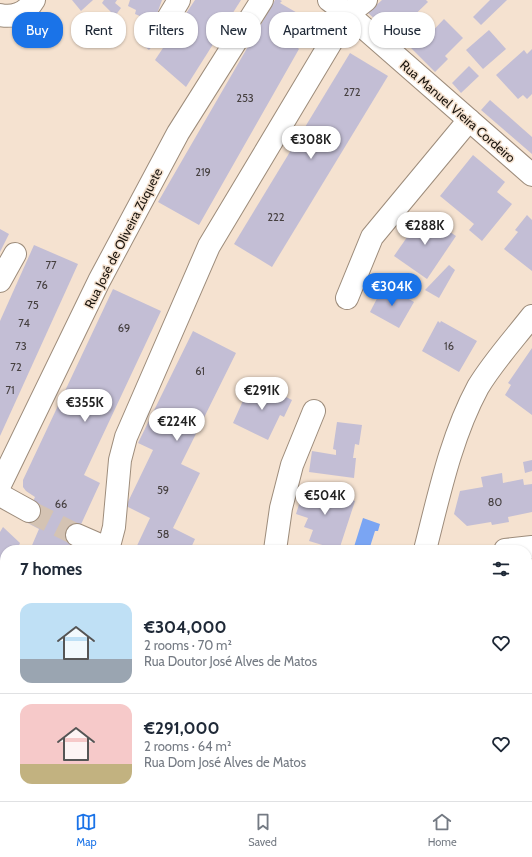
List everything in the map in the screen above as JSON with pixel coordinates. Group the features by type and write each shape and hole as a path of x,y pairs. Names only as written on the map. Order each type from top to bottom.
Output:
{"street":[{"path":"0,15 16,15 27,10 34,0"},
{"path":"171,12 179,0"},
{"name":"Rua José de Oliveira Zúquete","path":"0,485 99,281 178,133 262,0"},
{"name":"Rua Manuel Vieira Cordeiro","path":"329,0 345,12"},
{"path":"351,12 366,0"},
{"name":"Rua Manuel Vieira Cordeiro","path":"361,25 532,175"},
{"path":"109,545 114,527 120,460 126,437 209,246 328,48"},
{"path":"346,298 372,236 469,120"},
{"path":"0,281 15,254"},
{"path":"426,545 448,463 462,424 479,387 532,316"},
{"path":"276,545 281,508 292,465 314,411"},
{"path":"0,495 29,511"},
{"path":"77,535 99,545"}],"water":[{"path":"363,518 380,524 378,531 375,531 371,545 355,545"}],"building":[{"path":"72,0 93,0 81,11"},
{"path":"104,0 117,0 115,3 121,8 118,12 111,12 102,3"},
{"path":"130,0 162,0 158,12 136,12 136,10 128,6"},
{"path":"195,0 241,0 233,12 206,12 206,48 211,48 186,87 155,60 163,48 198,48 198,12 187,12"},
{"path":"275,0 282,1 280,3 296,12 269,12 269,48 299,49 199,225 158,202 247,48 261,48 261,24"},
{"path":"382,0 426,0 428,2 418,12 369,12"},
{"path":"490,0 507,0 481,25 473,17"},
{"path":"444,19 463,38 445,56 448,59 435,72 411,48 435,48 435,28"},
{"path":"489,30 506,49 483,69 466,50"},
{"path":"532,49 532,94 527,99 523,95 518,99 496,75 524,50 527,54"},
{"path":"350,53 388,76 272,267 234,244"},
{"path":"469,66 479,76 461,93 452,83"},
{"path":"490,100 532,137 532,154 481,110"},
{"path":"473,155 505,182 497,192 512,204 482,241 469,230 474,224 440,196"},
{"path":"423,214 456,236 427,279 394,256"},
{"path":"527,215 532,220 532,271 504,249 518,232 515,230"},
{"path":"0,229 9,234 0,252"},
{"path":"34,245 78,264 0,436 0,321"},
{"path":"449,265 455,270 439,298 425,290"},
{"path":"384,285 414,302 399,328 370,312"},
{"path":"113,289 161,311 84,475 100,483 72,544 74,545 32,545 39,529 24,521 35,497 23,487 23,480"},
{"path":"438,321 440,323 441,321 477,341 459,372 422,351"},
{"path":"193,331 236,353 181,464 200,473 173,528 195,539 192,545 137,545 150,518 126,506 153,450 138,443"},
{"path":"532,348 532,415 505,395 511,385 508,383"},
{"path":"258,383 292,400 284,417 280,415 268,440 233,423 250,385 256,388"},
{"path":"337,422 362,425 359,445 355,444 353,458 356,458 354,478 309,472 312,451 336,455 336,450 333,449"},
{"path":"532,460 532,471 525,473 523,462"},
{"path":"502,473 503,483 523,479 524,485 532,484 532,512 508,517 509,522 492,525 491,522 467,526 454,514 460,491 483,487 481,477"},
{"path":"305,485 355,501 341,545 322,545 309,541 313,530 304,527 308,518 296,514"},
{"path":"3,527 20,543 19,545 0,545 0,532"}],"tunnel":[{"path":"29,511 77,535"}]}
